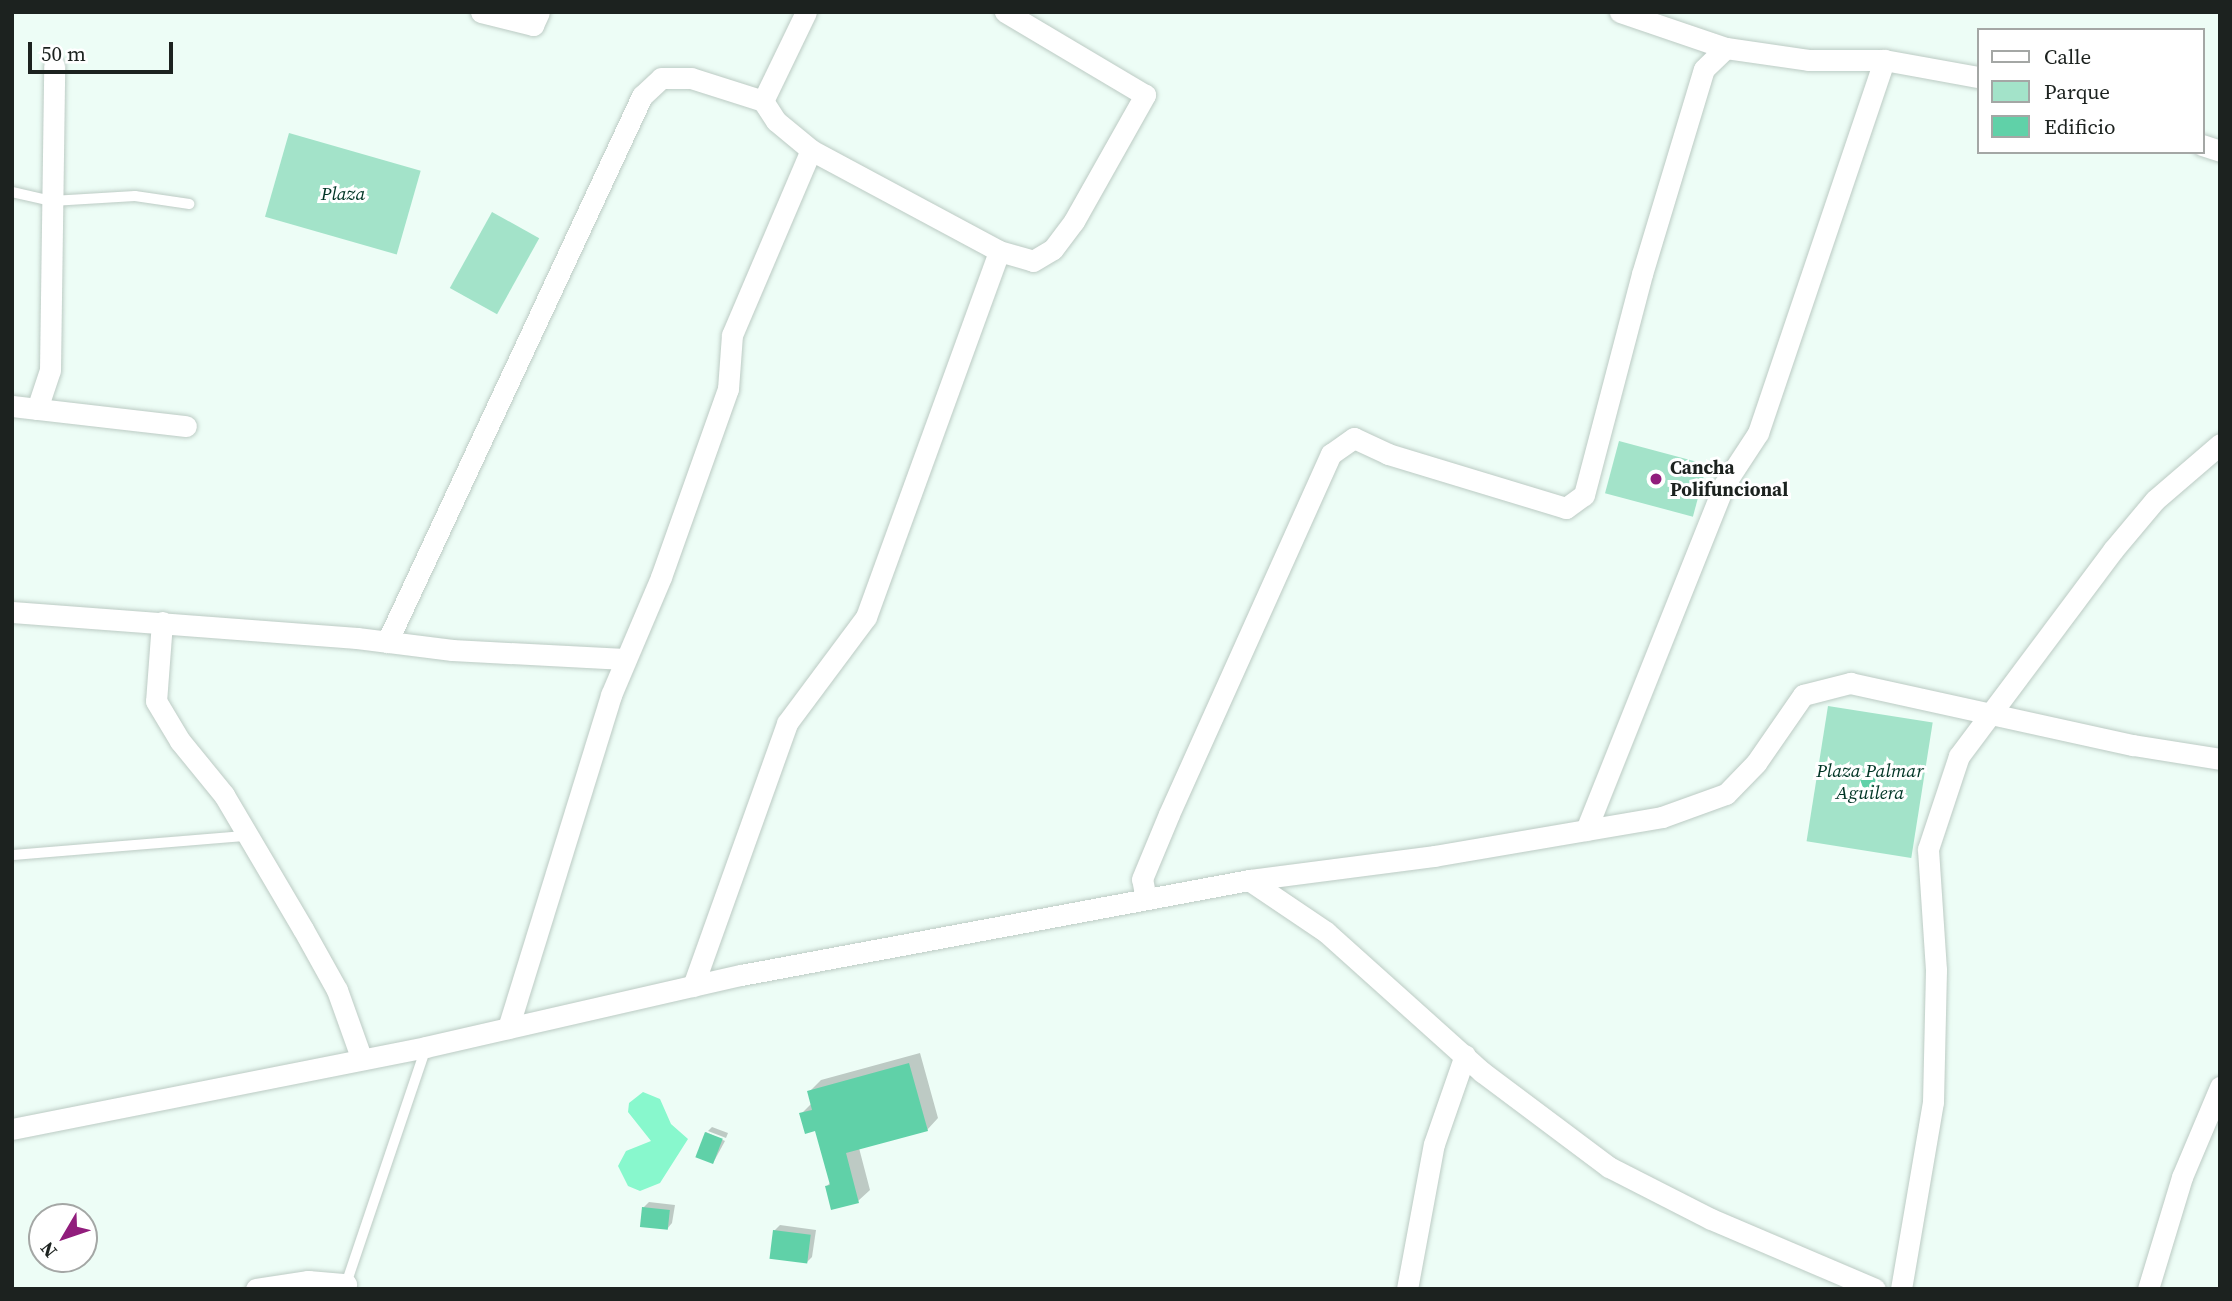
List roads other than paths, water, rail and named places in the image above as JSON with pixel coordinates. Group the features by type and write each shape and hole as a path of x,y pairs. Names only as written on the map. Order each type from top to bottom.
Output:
{"street":[{"path":"481,12 533,25 539,12"},
{"path":"763,102 806,12"},
{"path":"387,642 642,96 662,78 691,78 763,102 776,121 811,150 999,251 1033,261 1053,249 1074,221 1145,95 1005,12"},
{"path":"1620,12 1726,48 1808,61 1884,60 1976,77"},
{"path":"1146,899 1142,879 1169,814 1331,454 1354,438 1388,454 1566,508 1584,495 1642,274 1704,69 1726,48"},
{"path":"1586,830 1714,508 1758,433 1884,60"},
{"path":"37,409 50,370 54,66"},
{"path":"508,1028 625,659 661,577 728,389 732,335 811,150"},
{"path":"693,986 787,723 866,617 999,251"},
{"path":"12,406 186,426"},
{"path":"1901,1289 1933,1102 1937,970 1928,849 1959,756 2155,500 2220,444"},
{"path":"12,612 625,659"},
{"path":"162,622 156,702 180,741 224,795 245,836 337,990 361,1057"},
{"path":"12,1129 426,1046 693,986 1146,899 1249,880 1434,856 1662,817 1726,794 1756,762 1803,695 1850,683 1990,714 2220,759"},
{"path":"1249,880 1326,932 1465,1055 1609,1167 1712,1219 1875,1289"},
{"path":"1407,1289 1434,1144 1465,1055"},
{"path":"2148,1289 2182,1177 2220,1087"},
{"path":"256,1289 308,1280 345,1287"}],"lane":[{"path":"12,192 52,201 135,196 189,204"},
{"path":"12,855 245,836"},
{"path":"345,1287 426,1046"}],"place":[{"name":"Cancha Polifuncional","path":"1656,479"}],"park label":[{"name":"Plaza","path":"343,194"},
{"name":"Plaza Palmar Aguilera","path":"1870,782"}]}
